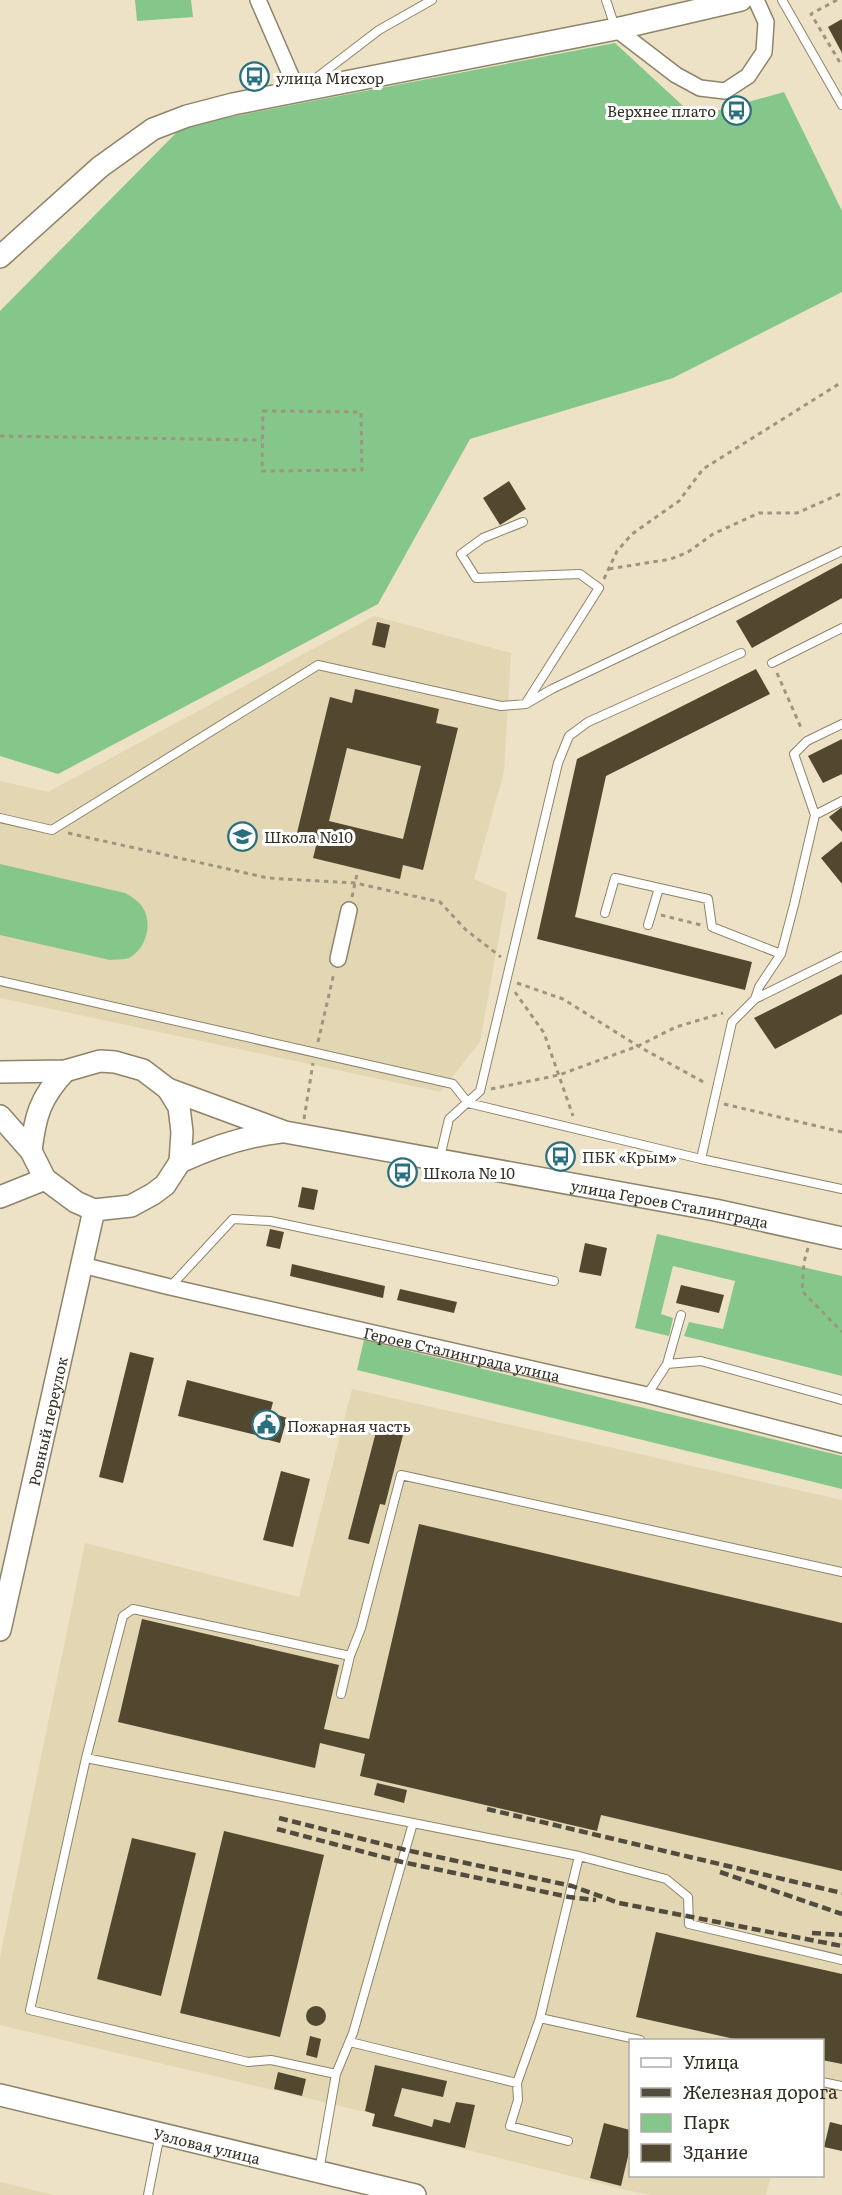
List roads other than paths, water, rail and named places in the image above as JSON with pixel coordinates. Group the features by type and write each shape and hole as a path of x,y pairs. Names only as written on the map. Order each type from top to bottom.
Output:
{"street":[{"path":"615,28 676,75 700,88 725,91 748,76 764,52 766,22 756,0"},
{"path":"0,257 100,167 153,129 187,116 232,104 615,28 738,1"},
{"path":"262,2 298,92"},
{"path":"338,959 349,910"},
{"path":"0,1072 65,1071 100,1061 115,1062 143,1070 168,1089 179,1107 182,1146 180,1162 165,1185 153,1194 131,1206 94,1210 76,1202 45,1179 31,1151 0,1116"},
{"path":"31,1151 34,1123 41,1102 50,1087 65,1071"},
{"name":"улица Героев Сталинграда","path":"168,1089 293,1133 715,1210 842,1238"},
{"name":"улица Героев Сталинграда","path":"180,1162 228,1142 256,1135 293,1133"},
{"path":"0,1197 45,1179"},
{"name":"Ровный переулок","path":"0,1630 94,1210"},
{"name":"Героев Сталинграда улица","path":"82,1264 170,1287 647,1395 842,1445"},
{"name":"Узловая улица","path":"0,2094 319,2171 351,2182 415,2195"}],"lane":[{"path":"298,92 379,30 432,0"},
{"path":"606,0 615,28"},
{"path":"782,0 842,105"},
{"path":"522,522 483,538 461,554 476,578 580,574 599,588 526,704"},
{"path":"0,818 52,830 318,665 501,706 526,704 552,689 842,551"},
{"path":"772,663 842,628"},
{"path":"440,1159 449,1119 480,1091 558,763 569,736 588,722 741,653"},
{"path":"755,999 759,987 780,954 794,906 814,815 794,754 807,741 842,724"},
{"path":"814,815 842,801"},
{"path":"605,913 615,878 708,899 712,927 780,954"},
{"path":"648,926 659,888"},
{"path":"700,1159 732,1022 755,999 842,956"},
{"path":"0,981 453,1084 468,1104 700,1159 842,1189"},
{"path":"170,1287 232,1219 270,1221 554,1281"},
{"path":"647,1395 668,1364 681,1315"},
{"path":"668,1364 701,1361 842,1400"},
{"path":"341,1694 350,1656 361,1628 401,1475 842,1572"},
{"path":"336,2074 271,2060 248,2062 30,2010 86,1758 123,1616 133,1609 350,1656"},
{"path":"86,1758 579,1856 666,1879 688,1897 689,1924 842,1960"},
{"path":"319,2171 336,2074 350,2042 413,1823"},
{"path":"568,2141 510,2126 518,2100 517,2083 540,2018 579,1856"},
{"path":"540,2018 635,2039"},
{"path":"350,2042 517,2083"},
{"path":"824,2082 842,2086"},
{"path":"148,2195 161,2133"}],"railway":[{"path":"487,1809 842,1893"},
{"path":"279,1818 406,1850 572,1886 619,1903 842,1946"},
{"path":"277,1829 402,1862 569,1897 596,1900"},
{"path":"720,1872 842,1914"},
{"path":"812,1933 842,1935"}],"place":[{"name":"улица Мисхор","path":"255,77"},
{"name":"Верхнее плато","path":"737,110"},
{"name":"Школа №10","path":"243,836"},
{"name":"ПБК «Крым»","path":"561,1156"},
{"name":"Школа № 10","path":"402,1172"},
{"name":"Пожарная часть","path":"266,1425"}]}
